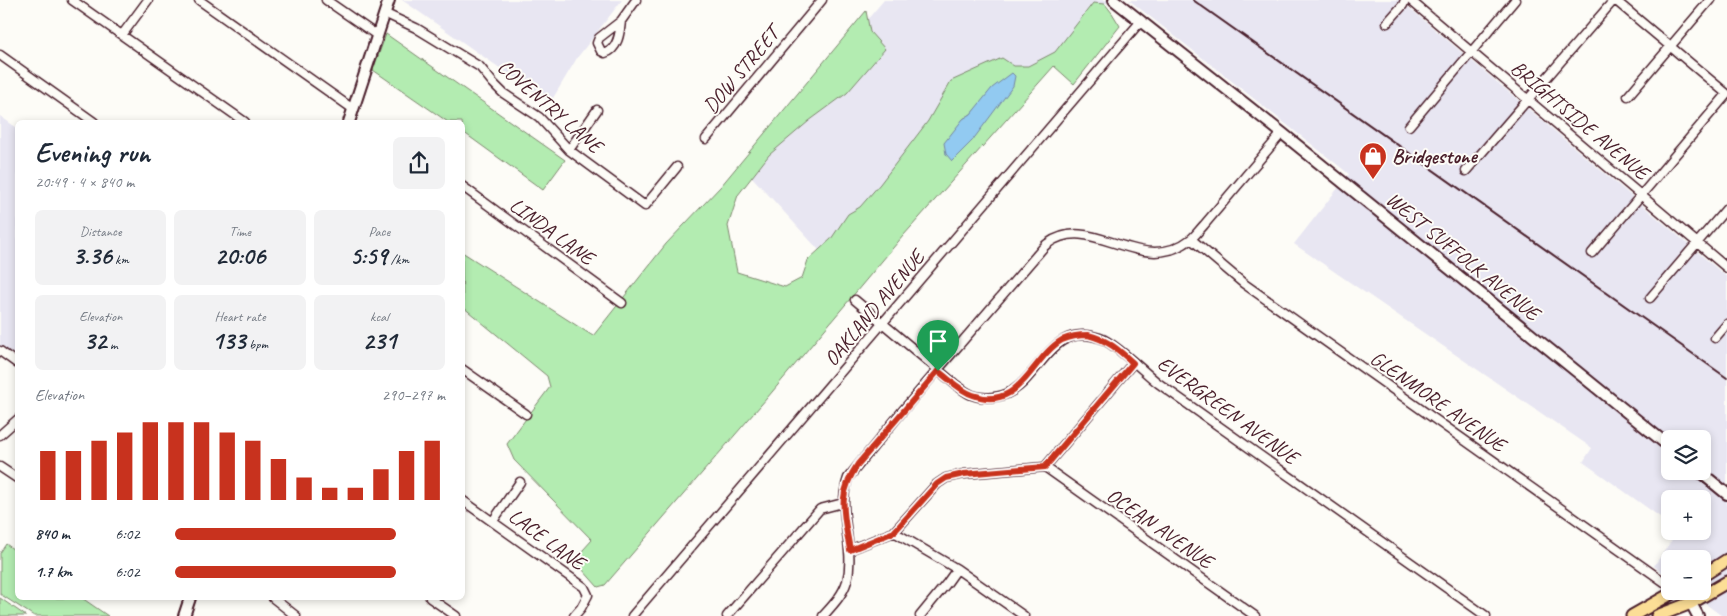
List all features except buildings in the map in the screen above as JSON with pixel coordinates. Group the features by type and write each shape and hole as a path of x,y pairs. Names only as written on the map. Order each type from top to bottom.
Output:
{"main road":[{"path":"350,120 389,0"},
{"name":"WEST SUFFOLK AVENUE","path":"1114,0 1282,133 1661,441"},
{"path":"1710,480 1727,494"},
{"path":"1711,571 1727,560"},
{"path":"1711,589 1727,582"},
{"path":"184,616 187,600"},
{"path":"1632,616 1661,600"},
{"path":"1657,616 1686,600"},
{"path":"1692,600 1698,616"}],"street":[{"path":"72,0 242,120"},
{"path":"122,36 148,0"},
{"path":"199,0 353,109"},
{"path":"326,0 378,36"},
{"path":"621,21 636,0"},
{"name":"DOW STREET","path":"706,139 822,0"},
{"path":"1387,23 1403,5 1405,0"},
{"name":"BRIGHTSIDE AVENUE","path":"1410,0 1727,268"},
{"path":"1408,126 1516,0"},
{"path":"1466,171 1614,0 1727,94 1592,253"},
{"path":"1628,96 1710,0"},
{"name":"COVENTRY LANE","path":"384,13 416,28 480,67 503,93 539,116 569,150 646,206 677,167"},
{"name":"OAKLAND AVENUE","path":"632,616 1141,21"},
{"path":"0,55 91,120"},
{"path":"569,150 597,110"},
{"path":"823,616 838,599 846,582 850,550 843,503 844,490 848,478 1047,244 1062,237 1080,234 1097,237 1142,252 1160,252 1175,248 1191,238 1282,133"},
{"name":"LINDA LANE","path":"465,188 622,303"},
{"path":"1650,298 1727,208"},
{"name":"GLENMORE AVENUE","path":"1191,238 1250,289 1661,580"},
{"name":"EVERGREEN AVENUE","path":"855,300 938,371 972,395 985,398 1011,393 1022,384 1050,351 1062,341 1074,336 1088,335 1102,338 1158,383 1486,616"},
{"path":"1716,338 1727,324"},
{"path":"0,351 15,362"},
{"path":"850,550 894,532 937,484 946,478 964,474 1045,467 1133,363"},
{"path":"465,371 526,414"},
{"path":"0,436 15,422"},
{"path":"0,467 15,478"},
{"name":"OCEAN AVENUE","path":"1045,467 1255,616"},
{"path":"492,521 520,482"},
{"name":"LACE LANE","path":"465,502 584,587 588,595 574,616"},
{"path":"727,616 820,509 843,503"},
{"path":"894,532 957,569 1024,616"},
{"path":"920,616 957,569"},
{"path":"276,600 296,616"},
{"path":"433,600 456,616"}],"shaded area":[{"path":"402,0 622,0 577,58 550,103"},
{"path":"884,0 1109,0 1029,92 997,64 827,259 742,166"},
{"path":"1129,0 1400,0 1727,277 1727,616 1722,616 1700,600 1711,600 1711,550 1665,550 1672,540 1711,540 1711,490 1661,490 1661,518 1583,462 1592,448 1294,244 1349,174"},
{"path":"0,116 15,127 15,357 0,346"},
{"path":"1661,556 1661,571 1654,566"}],"green space":[{"path":"1093,3 1105,4 1120,26 1074,84 1054,66 903,236 767,398 605,585 598,587 574,560 592,540 514,460 507,444 550,387 547,376 465,309 465,254 593,336 666,244 721,186 866,11 870,32 885,49 847,93 809,121 769,155 738,195 728,226 737,272 785,287 802,278 808,260 831,239 848,214 860,207 880,184 928,121 951,81 1002,58 1014,66 1028,66 1055,52","holes":["981,103 946,154 963,119 971,114"]},
{"path":"386,34 565,160 543,190 465,133 465,120 445,120 373,70"},
{"path":"6,544 15,551 15,600 85,600 108,616 34,616 0,594 0,553"},
{"path":"0,598 26,616 0,616"}],"water":[{"path":"1012,73 1015,76 1013,86 972,141 952,161 946,154 944,143 992,88"}],"railway":[{"path":"1193,0 1727,378"}],"place":[{"name":"Bridgestone","path":"1373,180"}],"route":[{"path":"1088,335 1102,338 1115,346 1133,363 1045,467 964,474 946,478 937,484 894,532 850,550 843,503 844,490 848,478 904,409 938,371 972,395 985,398 998,397 1011,393 1022,384 1050,351 1062,341 1074,336 1088,335"}]}
